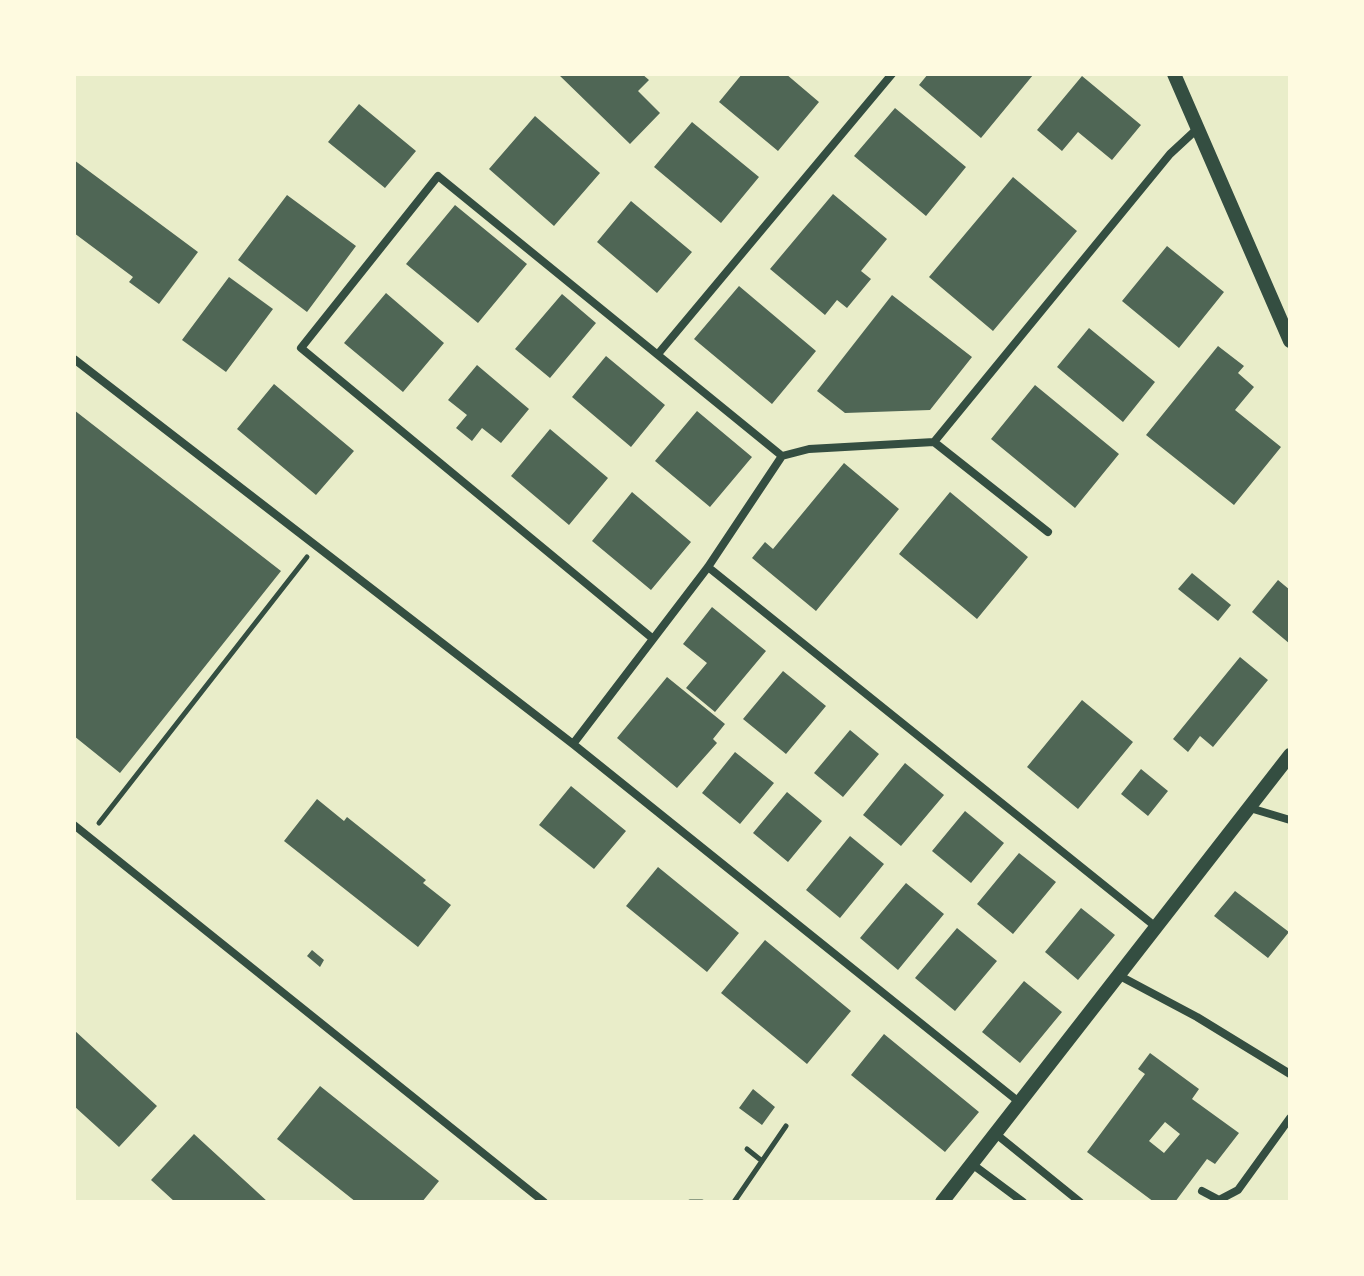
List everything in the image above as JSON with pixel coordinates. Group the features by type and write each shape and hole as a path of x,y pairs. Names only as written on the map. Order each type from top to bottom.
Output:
{"street":[{"path":"658,354 892,74"},
{"path":"1174,74 1290,341"},
{"path":"934,442 1170,154 1197,129"},
{"path":"652,638 301,348 438,176 782,456"},
{"path":"74,359 573,744 1019,1102"},
{"path":"573,744 708,567 782,456 809,449 934,442 1048,532"},
{"path":"708,567 1156,927"},
{"path":"942,1202 1290,755"},
{"path":"1250,808 1290,820"},
{"path":"74,825 544,1202"},
{"path":"1118,975 1197,1017 1290,1074"},
{"path":"1202,1191 1219,1200 1238,1190 1290,1118"},
{"path":"996,1134 1080,1202"},
{"path":"972,1164 1023,1202"}],"path":[{"path":"88,837 315,547"},
{"path":"734,1202 786,1126"},
{"path":"747,1149 762,1161"},
{"path":"690,1202 702,1202"}],"building":[{"path":"558,74 642,74 649,80 638,91 660,113 630,144"},
{"path":"742,74 786,74 819,102 778,151 719,102"},
{"path":"928,74 1033,75 981,138 919,85"},
{"path":"1082,76 1141,125 1112,160 1078,132 1062,151 1037,130"},
{"path":"359,104 416,151 385,188 328,142"},
{"path":"895,108 966,167 926,216 854,156"},
{"path":"535,116 600,173 554,226 489,169"},
{"path":"692,122 759,177 721,223 654,167"},
{"path":"74,160 198,252 159,304 129,282 133,277 74,233"},
{"path":"1013,177 1077,231 993,331 929,277"},
{"path":"833,194 887,239 861,271 871,279 847,308 837,300 825,315 770,269"},
{"path":"287,195 356,246 307,312 238,260"},
{"path":"631,201 692,252 657,293 597,242"},
{"path":"455,205 527,264 478,323 406,264"},
{"path":"1167,246 1224,292 1179,348 1122,301"},
{"path":"229,277 273,309 226,372 182,340"},
{"path":"739,286 816,351 772,404 694,339"},
{"path":"386,293 444,343 403,392 344,343"},
{"path":"562,294 596,323 550,378 515,349"},
{"path":"892,295 972,357 930,410 845,413 817,391"},
{"path":"1089,328 1155,382 1123,422 1057,367"},
{"path":"1218,346 1244,366 1238,373 1254,387 1235,410 1281,447 1234,505 1146,435"},
{"path":"606,356 665,405 631,447 572,397"},
{"path":"477,365 529,409 501,443 482,428 472,441 456,428 467,415 448,400"},
{"path":"274,384 354,451 316,495 237,429"},
{"path":"1035,385 1119,454 1075,508 991,439"},
{"path":"74,410 281,571 120,773 74,736"},
{"path":"697,411 752,457 710,507 655,461"},
{"path":"550,429 608,478 569,525 511,476"},
{"path":"844,463 899,509 816,611 752,558 765,542 773,549"},
{"path":"632,492 691,542 651,590 592,541"},
{"path":"950,492 1028,557 977,619 899,554"},
{"path":"1192,573 1231,605 1218,621 1178,589"},
{"path":"1278,580 1290,590 1290,644 1252,612"},
{"path":"712,607 766,651 715,712 686,688 707,663 683,644"},
{"path":"1240,657 1268,680 1213,747 1200,736 1188,752 1173,739"},
{"path":"783,671 826,706 786,754 743,719"},
{"path":"667,677 725,724 713,739 717,743 677,788 617,738"},
{"path":"1082,700 1133,742 1078,809 1027,767"},
{"path":"850,730 879,754 843,797 814,773"},
{"path":"735,752 774,783 740,824 702,793"},
{"path":"905,763 944,795 901,846 863,815"},
{"path":"1141,769 1168,791 1148,816 1121,794"},
{"path":"571,786 626,831 594,869 539,825"},
{"path":"787,792 822,821 788,862 753,833"},
{"path":"317,799 344,821 347,817 426,880 423,883 451,905 418,947 284,841"},
{"path":"965,811 1004,843 971,883 932,851"},
{"path":"850,836 884,864 840,918 806,890"},
{"path":"1019,853 1056,882 1013,934 977,904"},
{"path":"658,867 739,933 707,972 626,906"},
{"path":"906,883 944,914 898,970 860,938"},
{"path":"1235,891 1289,932 1268,958 1214,916"},
{"path":"1081,908 1115,935 1078,980 1045,952"},
{"path":"957,928 997,961 955,1011 915,978"},
{"path":"765,940 851,1011 807,1064 721,993"},
{"path":"312,950 324,960 320,967 307,956"},
{"path":"1024,981 1062,1012 1020,1063 982,1032"},
{"path":"74,1030 157,1106 119,1147 74,1106"},
{"path":"884,1034 979,1112 945,1152 851,1075"},
{"path":"1150,1053 1199,1089 1192,1099 1239,1133 1215,1164 1207,1159 1175,1202 1154,1202 1087,1152 1145,1074 1138,1069","holes":["1165,1122 1180,1134 1164,1153 1149,1141"]},
{"path":"320,1086 439,1181 422,1202 356,1202 277,1139"},
{"path":"753,1089 775,1107 762,1125 739,1108"},
{"path":"194,1134 268,1202 175,1202 151,1180"}]}
